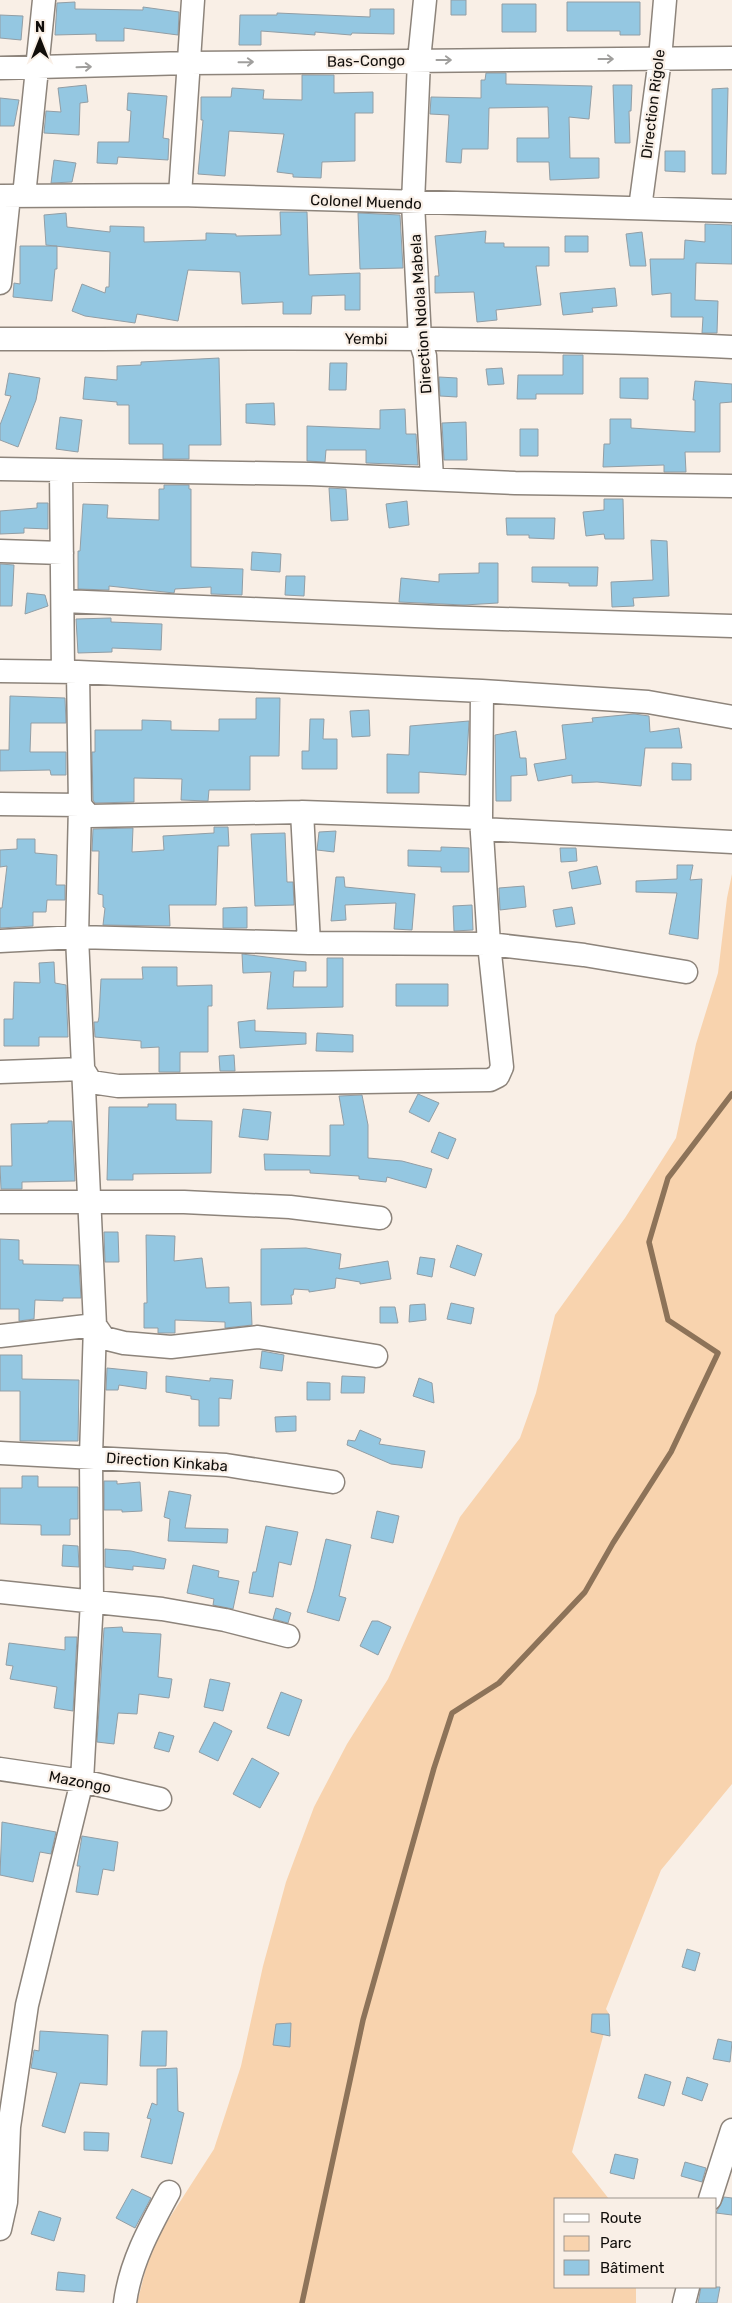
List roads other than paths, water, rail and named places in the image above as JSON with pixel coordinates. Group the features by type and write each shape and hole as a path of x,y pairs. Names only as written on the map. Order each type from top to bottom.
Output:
{"street":[{"path":"0,283 11,196 38,69 44,0"},
{"path":"180,195 193,0"},
{"name":"Direction Ndola Mabela","path":"425,0 419,60 413,204 420,340 425,356 432,478"},
{"name":"Direction Rigole","path":"640,208 660,59 665,0"},
{"name":"Bas-Congo","path":"0,68 38,69 190,63 732,58"},
{"name":"Colonel Muendo","path":"11,196 180,195 413,204 732,211"},
{"name":"Yembi","path":"0,339 420,340 732,347"},
{"path":"0,469 310,474 515,483 732,486"},
{"path":"0,2229 6,2202 9,2127 26,2006 82,1781 92,1601 91,1456 95,1325 77,937 80,805 63,601 62,471"},
{"path":"0,551 62,553"},
{"path":"63,601 439,617 732,626"},
{"path":"0,671 70,672 482,691 648,702 732,717"},
{"path":"83,1069 91,1082 118,1086 490,1080 498,1076 502,1067 489,944 482,824 482,691"},
{"path":"0,804 80,805 89,816 302,812 732,842"},
{"path":"302,812 309,943"},
{"path":"0,941 77,937 309,943 489,944 584,955 686,972"},
{"path":"0,1072 83,1069"},
{"path":"0,1202 184,1202 290,1207 380,1218"},
{"path":"0,1336 95,1325"},
{"path":"95,1325 104,1338 124,1343 171,1347 258,1337 376,1356"},
{"name":"Direction Kinkaba","path":"0,1452 226,1465 333,1482"},
{"path":"0,1592 92,1601 189,1614 225,1620 288,1636"},
{"name":"Mazongo","path":"0,1769 82,1781 160,1799"},
{"path":"710,2198 732,2130"},
{"path":"125,2303 127,2282 147,2234 169,2192"},
{"path":"684,2303 688,2288"}],"waterway":[{"path":"302,2303 363,2020 434,1768 452,1713 499,1683 585,1592 613,1543 671,1452 718,1353 668,1320 649,1242 668,1178 732,1094"}]}
